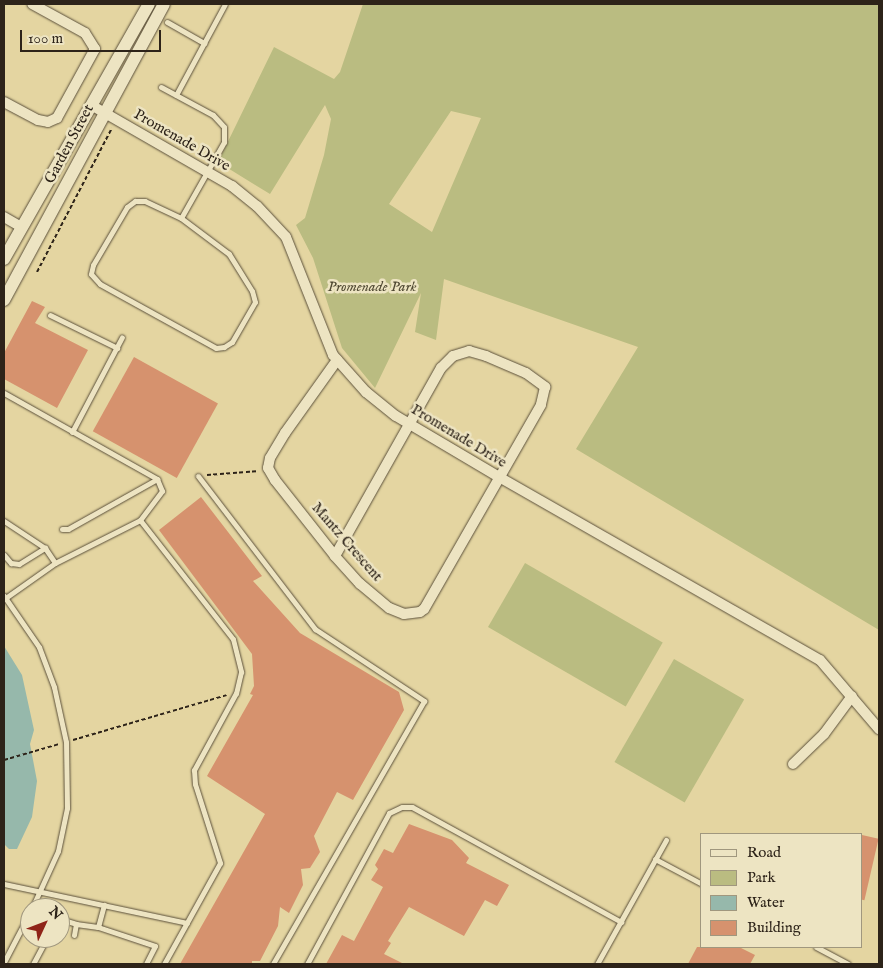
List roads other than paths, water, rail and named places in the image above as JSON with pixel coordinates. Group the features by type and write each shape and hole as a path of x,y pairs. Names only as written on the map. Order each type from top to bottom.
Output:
{"street":[{"path":"4,102 38,120 48,122 57,118 96,50 85,33 32,4"},
{"name":"Garden Street","path":"4,259 149,4"},
{"name":"Garden Street","path":"5,294 164,4"},
{"name":"Promenade Drive","path":"91,105 206,171 257,206 286,237 338,360 366,392 412,425 499,477 820,660 879,729"},
{"path":"4,217 21,227"},
{"path":"336,556 412,425 441,368 453,356 469,351 526,374 545,387 540,405 499,477"},
{"name":"Mantz Crescent","path":"338,360 285,433 270,458 269,470 360,584 389,608 404,614 420,612 499,477"},
{"path":"793,764 824,734 852,696"}],"lane":[{"path":"176,95 225,4"},
{"path":"167,22 204,43"},
{"path":"161,87 213,115 224,127 224,142 181,218"},
{"path":"135,201 146,202 181,218 229,254 252,291 255,302 232,342 224,347 216,348 100,284 91,274 93,265 127,207 135,201"},
{"path":"50,315 117,348"},
{"path":"72,432 122,336"},
{"path":"4,392 157,479 162,491 140,520 55,563 4,597 38,647 54,687 66,742 67,808 58,852 37,898"},
{"path":"198,476 315,629 424,701 274,964"},
{"path":"62,529 68,529 157,479"},
{"path":"140,520 233,639 241,672 236,693 194,770 195,784 220,863 164,964"},
{"path":"4,521 45,548 55,563"},
{"path":"4,555 11,563 18,564 45,548"},
{"path":"308,964 390,813 402,807 412,807 621,922"},
{"path":"597,964 666,840"},
{"path":"655,859 700,883"},
{"path":"4,884 187,923"},
{"path":"98,927 104,905"},
{"path":"70,922 98,927 155,946 146,964"},
{"path":"74,935 76,924"},
{"path":"4,962 20,931"},
{"path":"32,964 41,948"},
{"path":"818,948 848,964"}],"water":[{"path":"4,646 22,675 34,730 30,744 37,781 32,817 17,849 9,849 4,844"}],"park label":[{"name":"Promenade Park","path":"372,287"}]}
